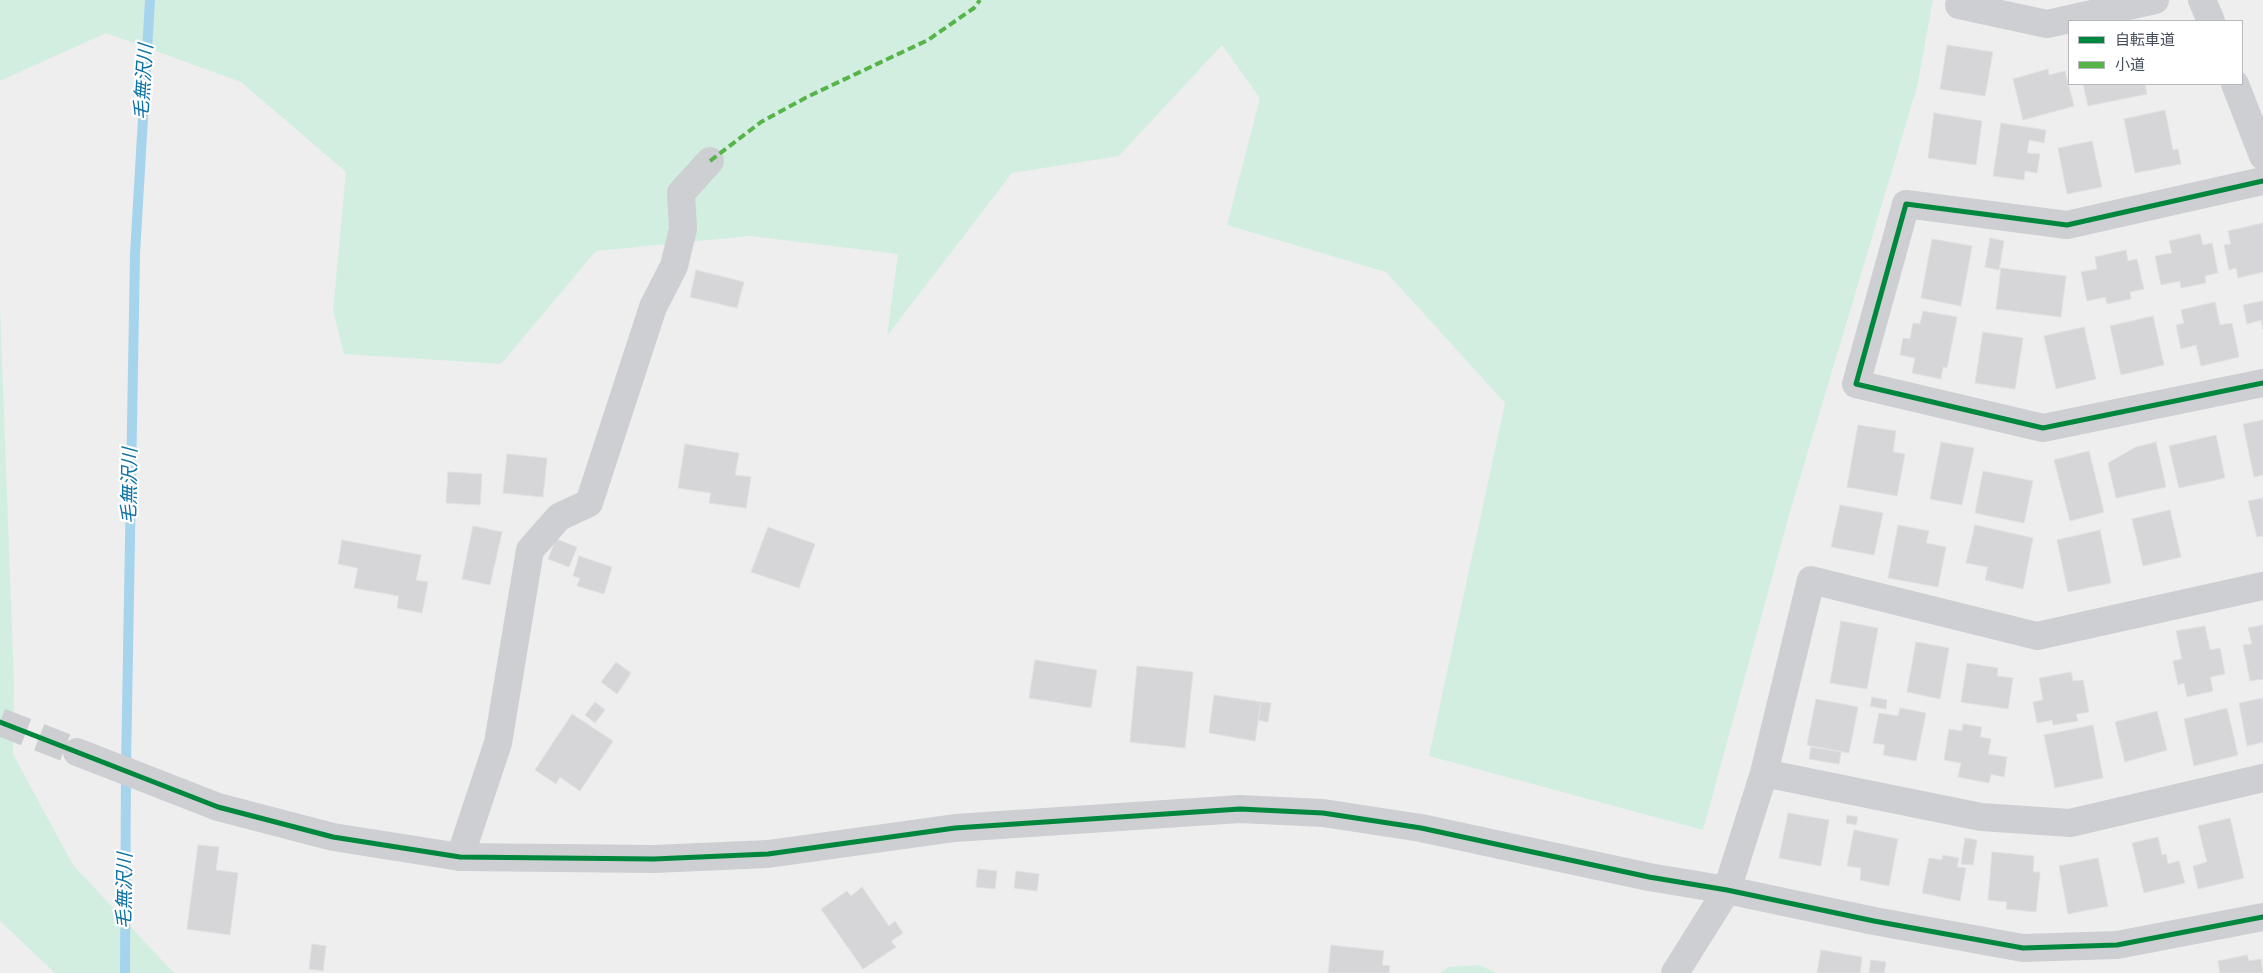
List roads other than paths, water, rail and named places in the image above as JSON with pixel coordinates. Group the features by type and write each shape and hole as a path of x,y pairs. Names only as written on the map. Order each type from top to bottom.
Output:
{"street":[{"path":"1960,0 1959,5 2047,24 2155,0"},
{"path":"2202,0 2211,20"},
{"path":"2235,85 2263,156"},
{"path":"460,857 498,743 530,550 559,517 589,503 653,307 674,266 683,229 681,193 710,161"},
{"path":"2263,181 2067,225 1906,204 1856,384 2043,428 2263,383"},
{"path":"1675,973 1727,890 1764,773 1811,580 2037,636 2263,586"},
{"path":"77,752 218,807 333,837 460,857 654,859 768,854 955,828 1240,809 1323,814 1421,828 1649,877 1727,890 1874,921 2024,948 2117,945 2263,917"},
{"path":"1764,773 1981,817 2070,823 2263,778"}],"waterway":[{"name":"毛無沢川","path":"125,973 126,767 135,254 150,0"}],"tunnel":[{"path":"0,722 77,752"}]}
